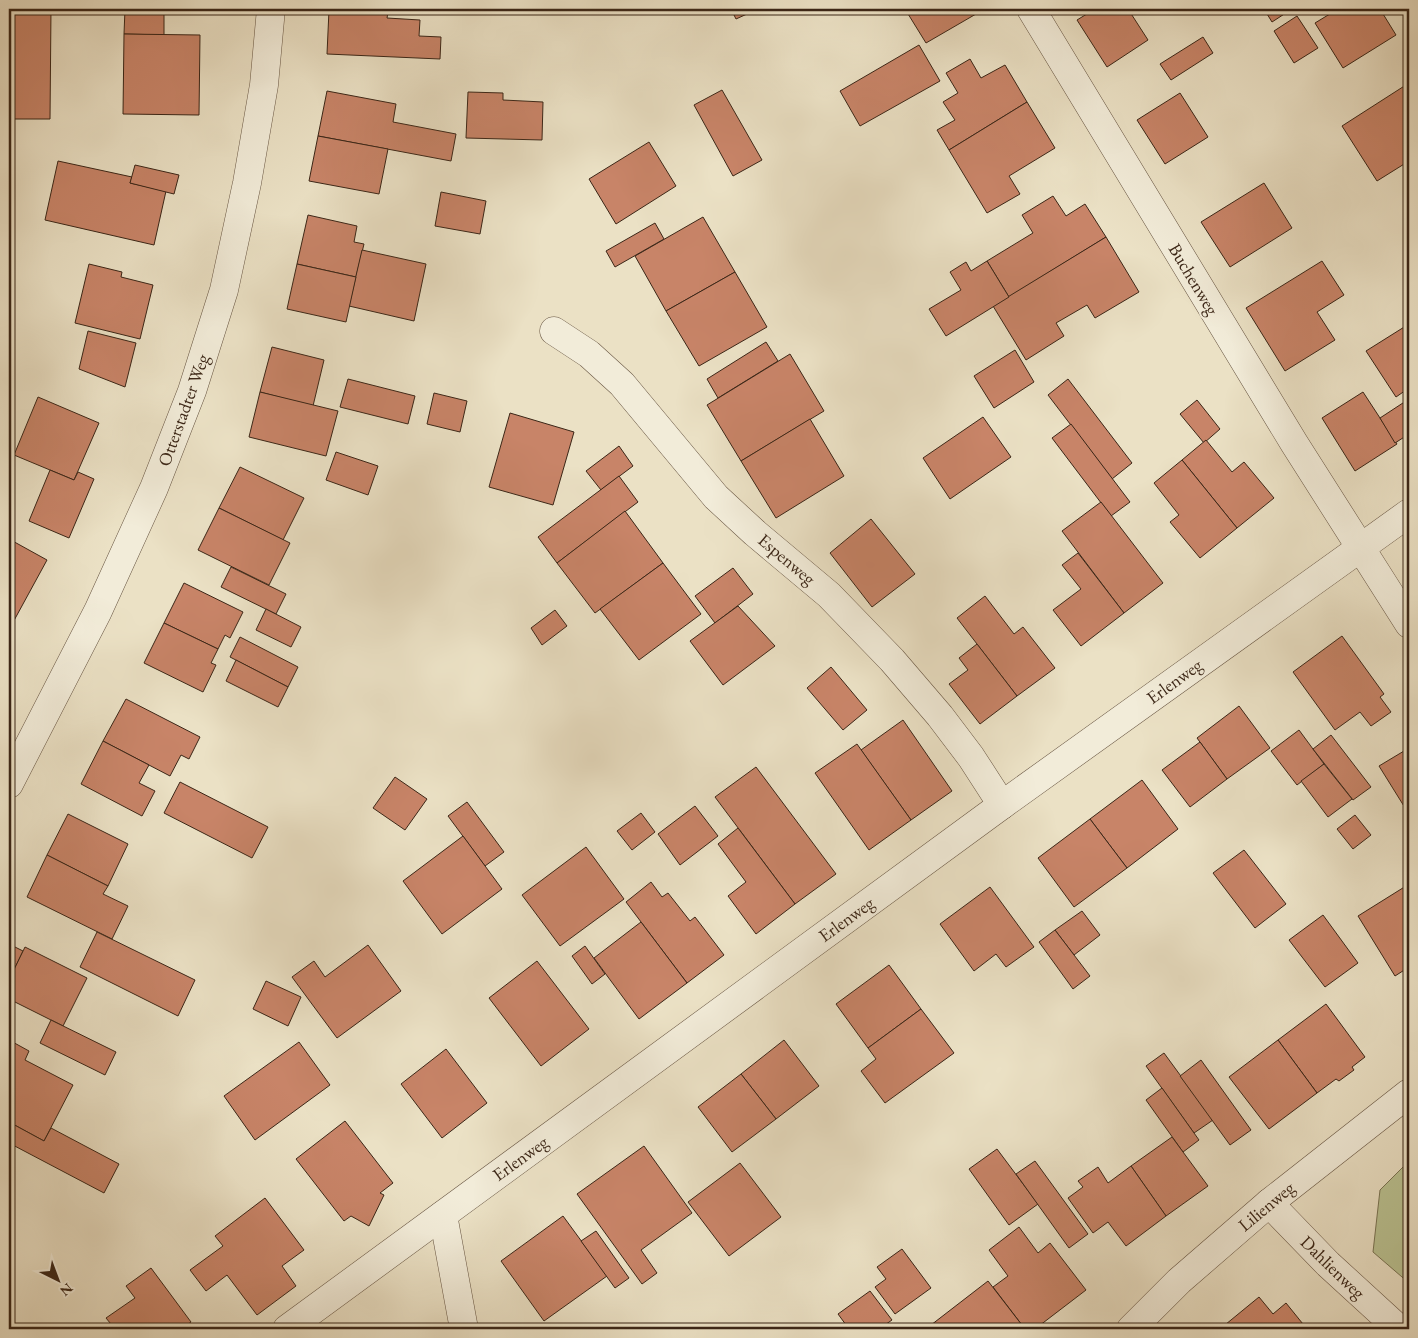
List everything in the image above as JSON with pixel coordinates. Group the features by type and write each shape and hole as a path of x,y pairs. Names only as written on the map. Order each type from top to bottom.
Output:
{"street":[{"name":"Otterstadter Weg","path":"9,784 98,611 154,488 192,391 224,290 247,183 264,85 271,9"},
{"name":"Buchenweg","path":"1031,9 1294,443 1409,624"},
{"name":"Espenweg","path":"554,331 589,354 622,384 716,497 755,533 829,594 892,660 940,716 971,757 1002,805"},
{"name":"Erlenweg","path":"287,1329 1002,805 1360,547 1409,514"},
{"name":"Lilienweg","path":"1131,1329 1179,1280 1268,1203 1409,1093"},
{"name":"Dahlienweg","path":"1268,1203 1328,1264 1399,1329"},
{"path":"443,1215 464,1329"}],"green space":[{"path":"1409,1161 1409,1283 1373,1252 1380,1190"}],"building":[{"path":"9,9 51,9 50,119 9,119"},
{"path":"125,9 164,9 164,35 124,34"},
{"path":"388,9 388,12 329,10"},
{"path":"731,9 758,9 736,19"},
{"path":"905,9 973,9 976,14 926,43"},
{"path":"1095,9 1128,9 1148,40 1107,67 1077,20"},
{"path":"1264,9 1292,9 1272,22"},
{"path":"1338,9 1380,9 1396,35 1343,68 1315,23"},
{"path":"329,10 388,12 387,18 420,20 419,36 441,37 440,59 327,54"},
{"path":"1297,16 1318,48 1294,63 1274,31"},
{"path":"124,34 200,35 199,115 123,114"},
{"path":"1203,37 1213,53 1171,80 1160,64"},
{"path":"919,45 940,81 860,126 840,91"},
{"path":"970,59 981,78 1005,65 1027,102 949,150 937,130 955,120 943,102 958,93 946,73"},
{"path":"1409,83 1409,161 1377,181 1342,126"},
{"path":"722,90 762,160 733,176 694,105"},
{"path":"327,91 396,104 393,122 456,134 451,161 318,136"},
{"path":"468,92 503,93 503,100 543,102 542,140 466,138"},
{"path":"1180,93 1208,137 1165,164 1137,120"},
{"path":"1027,102 1055,148 1009,176 1020,194 987,213 949,150"},
{"path":"318,136 388,149 379,194 309,181"},
{"path":"649,142 676,186 616,224 589,179"},
{"path":"58,161 132,177 130,183 166,191 154,245 45,220"},
{"path":"135,165 179,175 174,194 130,183"},
{"path":"1264,183 1292,228 1230,267 1201,222"},
{"path":"441,192 486,201 480,234 435,226"},
{"path":"1053,196 1066,216 1085,204 1106,237 1009,297 987,261 1033,233 1022,215"},
{"path":"308,215 357,226 354,242 364,244 356,277 297,264"},
{"path":"703,217 735,272 666,311 635,256"},
{"path":"655,223 664,239 615,267 606,251"},
{"path":"1106,237 1139,292 1095,318 1087,305 1056,323 1064,336 1026,360 993,306"},
{"path":"362,250 426,264 414,321 349,306"},
{"path":"987,261 1009,297 946,336 929,309 961,290 950,272 966,262 971,271"},
{"path":"1322,261 1344,295 1317,312 1335,340 1285,371 1246,308"},
{"path":"89,264 122,272 121,277 153,285 140,339 75,323"},
{"path":"297,264 356,277 346,322 287,309"},
{"path":"735,272 767,327 699,366 666,311"},
{"path":"1409,324 1409,388 1396,397 1366,351"},
{"path":"88,331 136,343 125,387 79,369"},
{"path":"766,342 778,361 718,398 707,379"},
{"path":"272,347 324,360 313,406 260,392"},
{"path":"1015,350 1034,382 994,408 974,376"},
{"path":"790,354 824,411 741,461 707,405"},
{"path":"348,379 415,396 408,424 340,407"},
{"path":"1068,379 1132,463 1112,479 1048,395"},
{"path":"260,392 338,411 326,456 249,437"},
{"path":"1363,392 1397,444 1355,471 1322,418"},
{"path":"434,393 467,401 460,432 427,424"},
{"path":"38,397 99,423 74,480 14,455"},
{"path":"1409,399 1409,434 1395,443 1380,418"},
{"path":"1197,400 1220,429 1204,443 1180,414"},
{"path":"510,413 574,432 553,505 489,487"},
{"path":"983,417 1011,457 950,499 923,458"},
{"path":"810,419 844,476 776,518 741,461"},
{"path":"1071,424 1130,502 1111,516 1052,438"},
{"path":"1206,440 1232,472 1244,462 1274,498 1237,528 1182,460"},
{"path":"619,446 633,466 601,490 586,471"},
{"path":"336,452 378,466 368,495 326,480"},
{"path":"1182,460 1237,528 1200,558 1170,522 1179,515 1154,483"},
{"path":"240,467 304,498 283,540 219,508"},
{"path":"50,470 74,480 78,472 94,479 69,538 29,521"},
{"path":"619,476 638,502 557,563 538,537"},
{"path":"1101,502 1163,583 1124,613 1062,531"},
{"path":"219,508 290,543 269,585 198,550"},
{"path":"625,511 663,563 595,613 557,563"},
{"path":"871,519 915,574 872,607 830,553"},
{"path":"9,539 47,560 11,626 9,624"},
{"path":"1078,553 1124,613 1081,646 1053,610 1081,589 1062,565"},
{"path":"663,563 701,614 639,660 600,609"},
{"path":"231,567 286,594 276,614 221,587"},
{"path":"733,568 753,594 715,623 695,596"},
{"path":"184,583 243,612 230,638 225,635 218,649 164,623"},
{"path":"985,596 1014,634 1023,627 1055,668 1017,696 957,618"},
{"path":"738,606 775,646 723,685 690,641"},
{"path":"266,609 301,627 291,647 256,630"},
{"path":"555,610 567,626 542,645 531,628"},
{"path":"164,623 218,649 211,663 216,665 203,692 144,663"},
{"path":"1342,636 1384,694 1380,697 1391,712 1371,726 1360,712 1335,730 1293,672"},
{"path":"240,637 298,667 288,687 230,657"},
{"path":"977,644 1017,696 980,724 949,684 968,670 959,658"},
{"path":"236,660 288,687 278,707 226,681"},
{"path":"831,667 867,710 843,730 807,688"},
{"path":"126,699 200,737 189,759 181,755 170,776 103,741"},
{"path":"1239,706 1270,748 1227,779 1197,738"},
{"path":"903,720 952,791 911,820 861,750"},
{"path":"1299,730 1324,764 1297,785 1271,751"},
{"path":"1331,735 1371,787 1353,800 1313,749"},
{"path":"103,741 149,765 139,783 155,791 142,816 81,784"},
{"path":"1200,742 1227,779 1190,807 1162,770"},
{"path":"857,744 911,820 869,850 815,773"},
{"path":"1409,748 1409,810 1407,811 1379,766"},
{"path":"1324,764 1352,799 1328,817 1301,781"},
{"path":"756,767 836,874 795,904 715,797"},
{"path":"395,777 427,799 405,830 373,808"},
{"path":"1142,780 1178,829 1127,868 1090,819"},
{"path":"180,782 268,827 252,858 164,813"},
{"path":"467,802 504,852 485,866 448,816"},
{"path":"695,806 718,836 680,865 658,834"},
{"path":"641,813 655,832 632,850 617,831"},
{"path":"68,814 128,844 108,886 47,855"},
{"path":"1355,815 1371,835 1353,849 1337,829"},
{"path":"1090,819 1127,868 1074,907 1038,858"},
{"path":"738,828 795,904 756,934 728,896 746,882 718,844"},
{"path":"463,836 502,889 442,934 403,881"},
{"path":"586,847 624,899 560,946 522,895"},
{"path":"1244,850 1286,904 1255,928 1213,873"},
{"path":"47,855 108,886 103,894 128,906 112,939 27,897"},
{"path":"651,882 662,897 668,893 690,921 695,917 724,955 687,983 626,902"},
{"path":"1406,886 1409,892 1409,967 1395,976 1358,916"},
{"path":"990,887 1034,947 1006,967 996,954 974,971 940,924"},
{"path":"1082,911 1100,935 1074,955 1055,930"},
{"path":"1323,915 1358,963 1325,987 1289,940"},
{"path":"641,922 687,983 639,1019 594,958"},
{"path":"1055,930 1090,976 1073,989 1039,942"},
{"path":"97,932 195,980 178,1016 80,967"},
{"path":"9,944 23,951 9,980"},
{"path":"368,945 401,991 337,1038 292,977 314,961 325,977"},
{"path":"585,946 605,974 592,984 572,956"},
{"path":"25,947 87,978 63,1026 9,999 9,980"},
{"path":"537,961 589,1029 541,1066 489,998"},
{"path":"889,965 921,1009 868,1048 836,1004"},
{"path":"266,981 301,997 288,1026 253,1009"},
{"path":"1326,1004 1365,1057 1352,1067 1354,1070 1339,1081 1336,1079 1317,1093 1278,1040"},
{"path":"921,1009 954,1053 885,1103 861,1071 876,1059 868,1048"},
{"path":"51,1020 116,1052 105,1075 40,1043"},
{"path":"9,1040 29,1051 25,1060 73,1085 44,1141 9,1122"},
{"path":"784,1040 819,1086 776,1119 741,1074"},
{"path":"1278,1040 1317,1093 1269,1129 1229,1077"},
{"path":"299,1042 330,1085 255,1140 224,1096"},
{"path":"446,1049 487,1103 442,1138 401,1084"},
{"path":"1164,1053 1213,1120 1194,1133 1146,1066"},
{"path":"1201,1060 1251,1130 1230,1145 1180,1076"},
{"path":"741,1074 776,1119 732,1152 698,1107"},
{"path":"1162,1088 1199,1140 1183,1152 1146,1100"},
{"path":"345,1121 393,1183 380,1193 384,1195 369,1226 351,1216 344,1221 296,1159"},
{"path":"9,1122 44,1141 51,1128 119,1164 104,1193 9,1143"},
{"path":"1172,1137 1208,1186 1166,1216 1131,1166"},
{"path":"644,1146 692,1213 641,1250 657,1273 642,1284 577,1194"},
{"path":"997,1149 1038,1204 1009,1225 969,1169"},
{"path":"1035,1161 1088,1234 1069,1248 1016,1174"},
{"path":"740,1163 781,1217 729,1256 688,1202"},
{"path":"1131,1166 1166,1216 1126,1246 1108,1222 1093,1233 1068,1198 1083,1187 1078,1181 1098,1167 1108,1183"},
{"path":"265,1198 304,1250 282,1266 296,1286 257,1315 227,1275 206,1291 190,1270 223,1246 215,1236"},
{"path":"563,1216 607,1276 544,1321 501,1261"},
{"path":"1019,1227 1038,1253 1050,1243 1086,1290 1035,1329 1025,1329 993,1287 1008,1276 989,1250"},
{"path":"596,1231 629,1278 615,1288 581,1241"},
{"path":"902,1249 931,1288 895,1314 875,1287 886,1279 877,1267"},
{"path":"151,1268 191,1322 181,1329 115,1329 106,1318 135,1298 126,1286"},
{"path":"988,1281 1025,1329 935,1329 931,1325"},
{"path":"870,1291 892,1320 879,1329 849,1329 838,1314"},
{"path":"1259,1297 1273,1314 1286,1303 1307,1329 1220,1329"}]}
